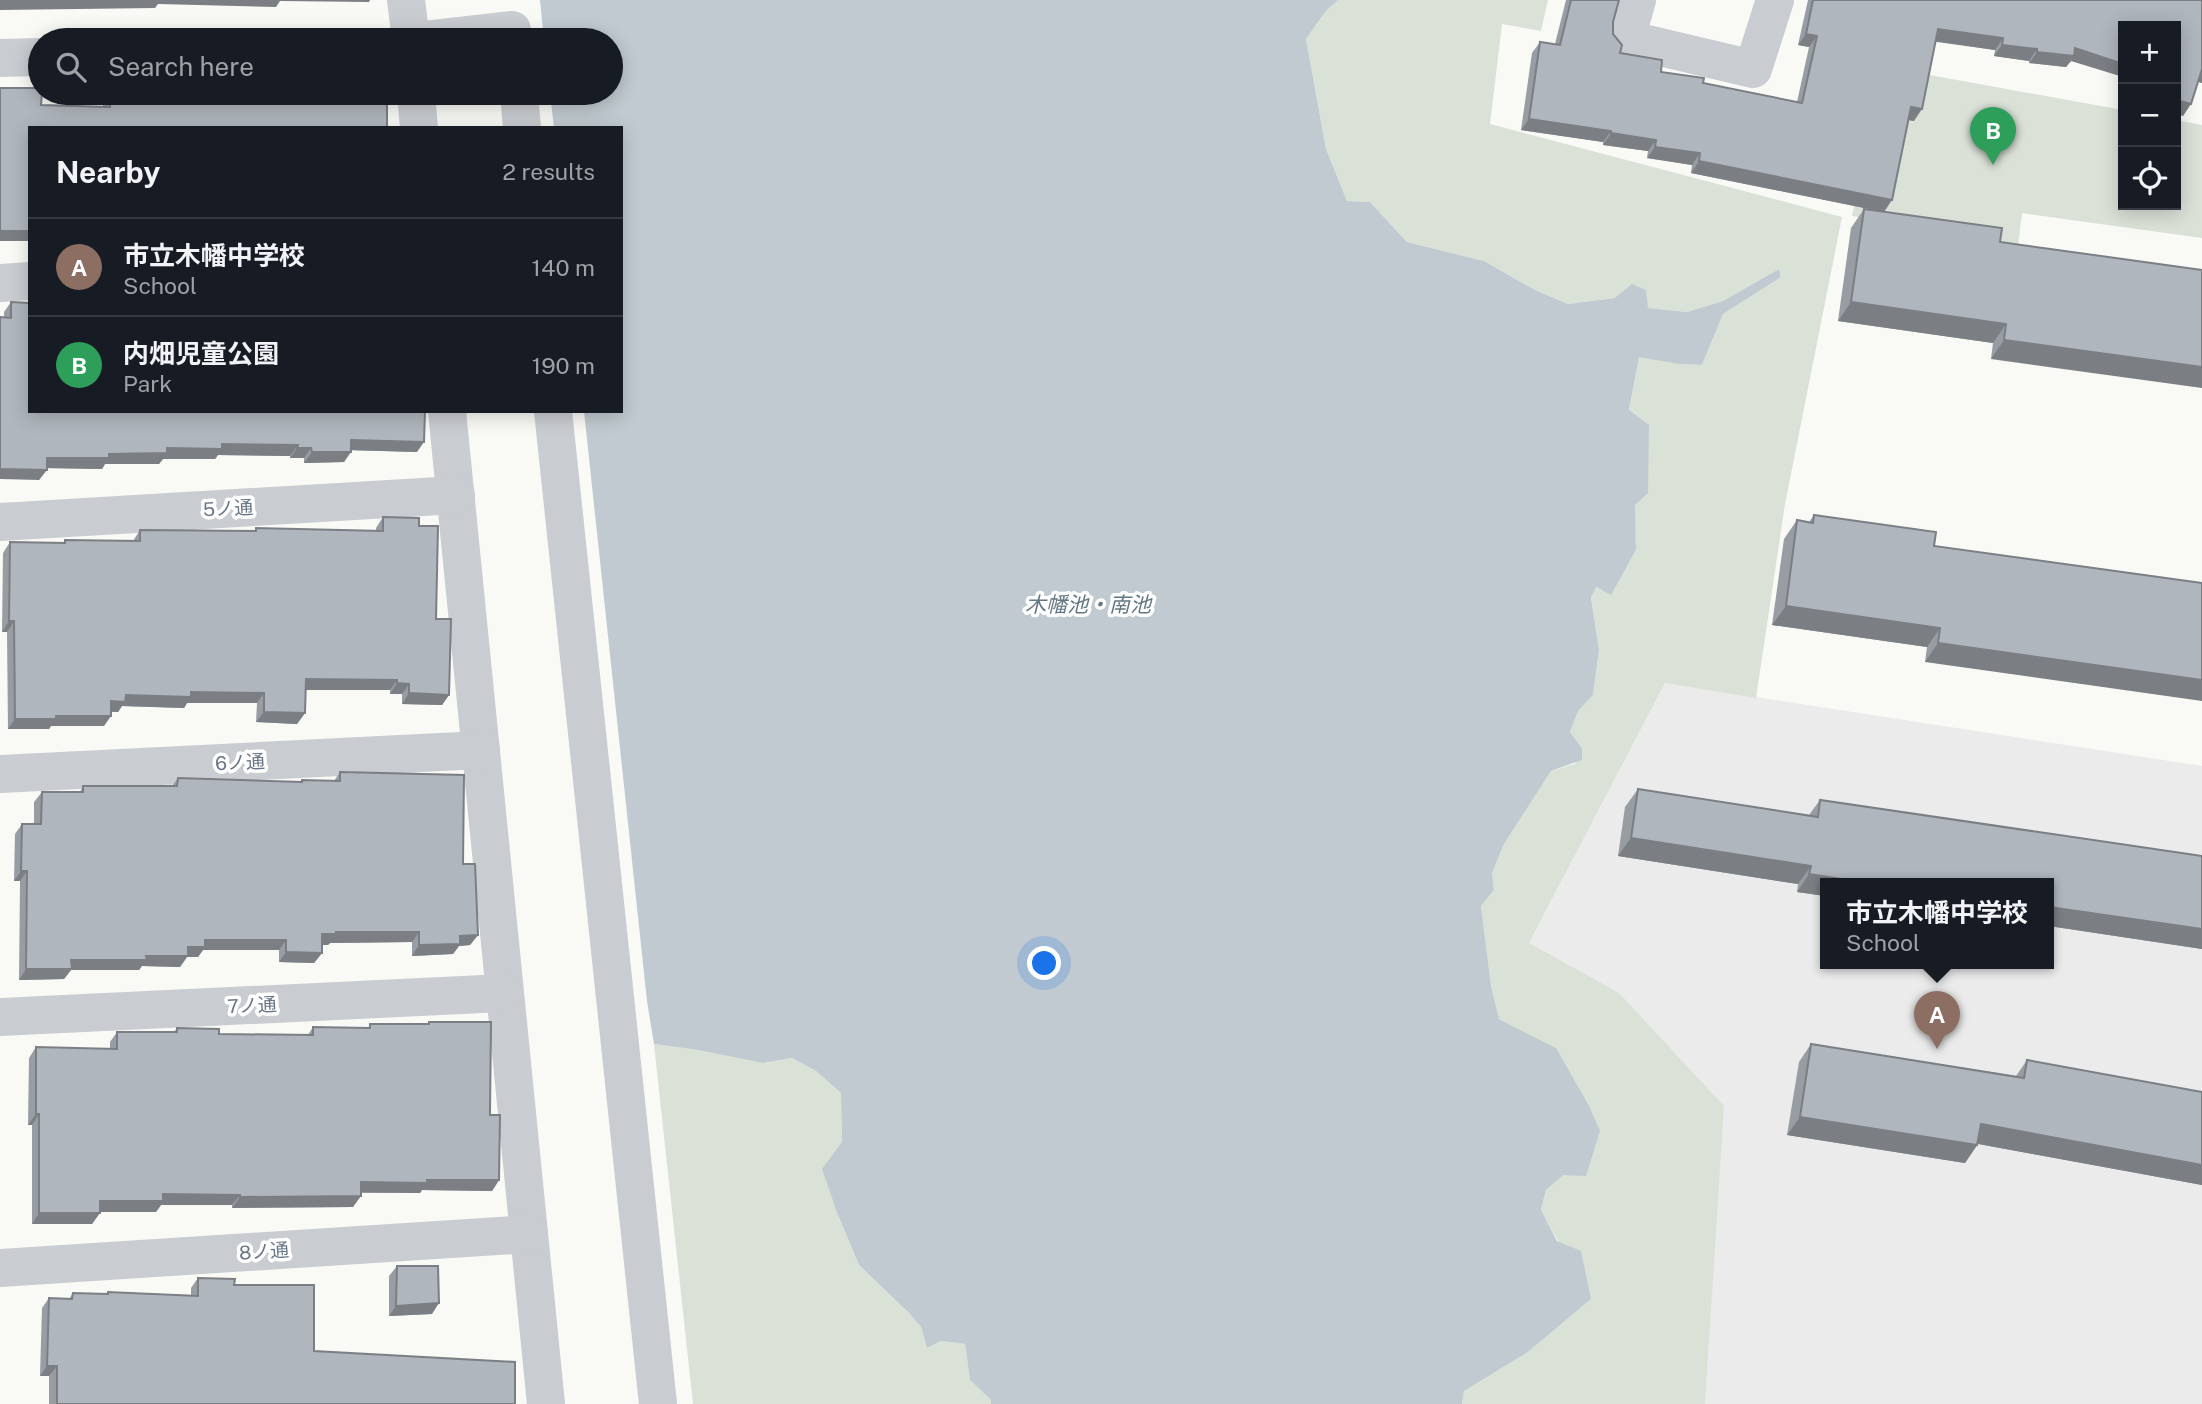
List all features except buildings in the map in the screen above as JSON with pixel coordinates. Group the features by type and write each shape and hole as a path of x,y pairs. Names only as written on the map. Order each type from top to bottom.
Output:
{"street":[{"path":"406,0 410,28"},
{"path":"1637,0 1626,39 1753,69 1775,0"},
{"path":"486,28 511,23"},
{"path":"0,58 28,57"},
{"path":"417,105 419,126"},
{"path":"520,105 522,126"},
{"path":"0,283 28,281"},
{"path":"447,413 546,1404"},
{"path":"552,413 659,1404"},
{"name":"5ノ通","path":"0,522 456,495"},
{"name":"6ノ通","path":"0,774 481,750"},
{"name":"7ノ通","path":"0,1017 504,993"},
{"name":"8ノ通","path":"0,1268 529,1234"}],"shaded area":[{"path":"1338,0 1548,0 1541,31 1502,24 1490,124 1842,217 1785,504 1756,698 1665,683 1529,943 1619,993 1724,1106 1705,1404 1462,1404 1464,1391 1528,1352 1591,1299 1541,1211 1546,1190 1563,1174 1556,1048 1499,1019 1491,987 1481,906 1494,890 1492,873 1504,844 1551,771 1575,764 1582,748 1570,732 1578,710 1593,695 1599,650 1591,596 1595,587 1611,594 1636,550 1629,411 1639,356 1679,364 1702,365 1723,314 1781,277 1779,269 1723,301 1687,312 1647,308 1615,298 1568,304 1535,290 1484,261 1407,242 1370,202 1347,201 1326,149 1306,39 1325,12"},
{"path":"1880,66 2118,109 2118,210 2181,210 2181,121 2202,125 2202,238 2022,213 2018,246 1852,216"},
{"path":"1665,683 2202,766 2202,1404 1705,1404 1723,1106 1529,943"},
{"path":"654,1044 763,1063 792,1058 816,1071 841,1093 842,1142 838,1215 859,1265 921,1327 927,1348 941,1341 965,1344 970,1380 991,1400 991,1404 693,1404"}],"water":[{"name":"木幡池・南池","path":"540,0 1338,0 1325,12 1306,39 1326,149 1347,201 1370,202 1407,242 1484,261 1535,290 1568,304 1615,298 1632,284 1646,290 1648,308 1687,312 1723,301 1779,269 1781,277 1723,314 1702,365 1639,357 1629,410 1649,425 1648,493 1635,505 1636,550 1611,595 1596,587 1591,597 1599,650 1593,695 1578,711 1570,732 1582,748 1582,760 1551,771 1504,844 1492,873 1494,890 1481,906 1491,986 1499,1019 1556,1048 1600,1131 1586,1176 1563,1175 1546,1190 1541,1210 1557,1241 1581,1251 1591,1299 1528,1352 1464,1391 1462,1404 991,1404 991,1400 970,1380 965,1344 941,1341 927,1348 921,1327 859,1265 822,1169 842,1142 841,1093 816,1071 792,1058 763,1063 654,1044 647,1001 584,413 623,413 623,126 554,126 551,105 623,105 623,28 543,28"}],"place":[{"name":"内畑児童公園","path":"1993,165"},
{"name":"市立木幡中学校","path":"1937,1049"}]}
